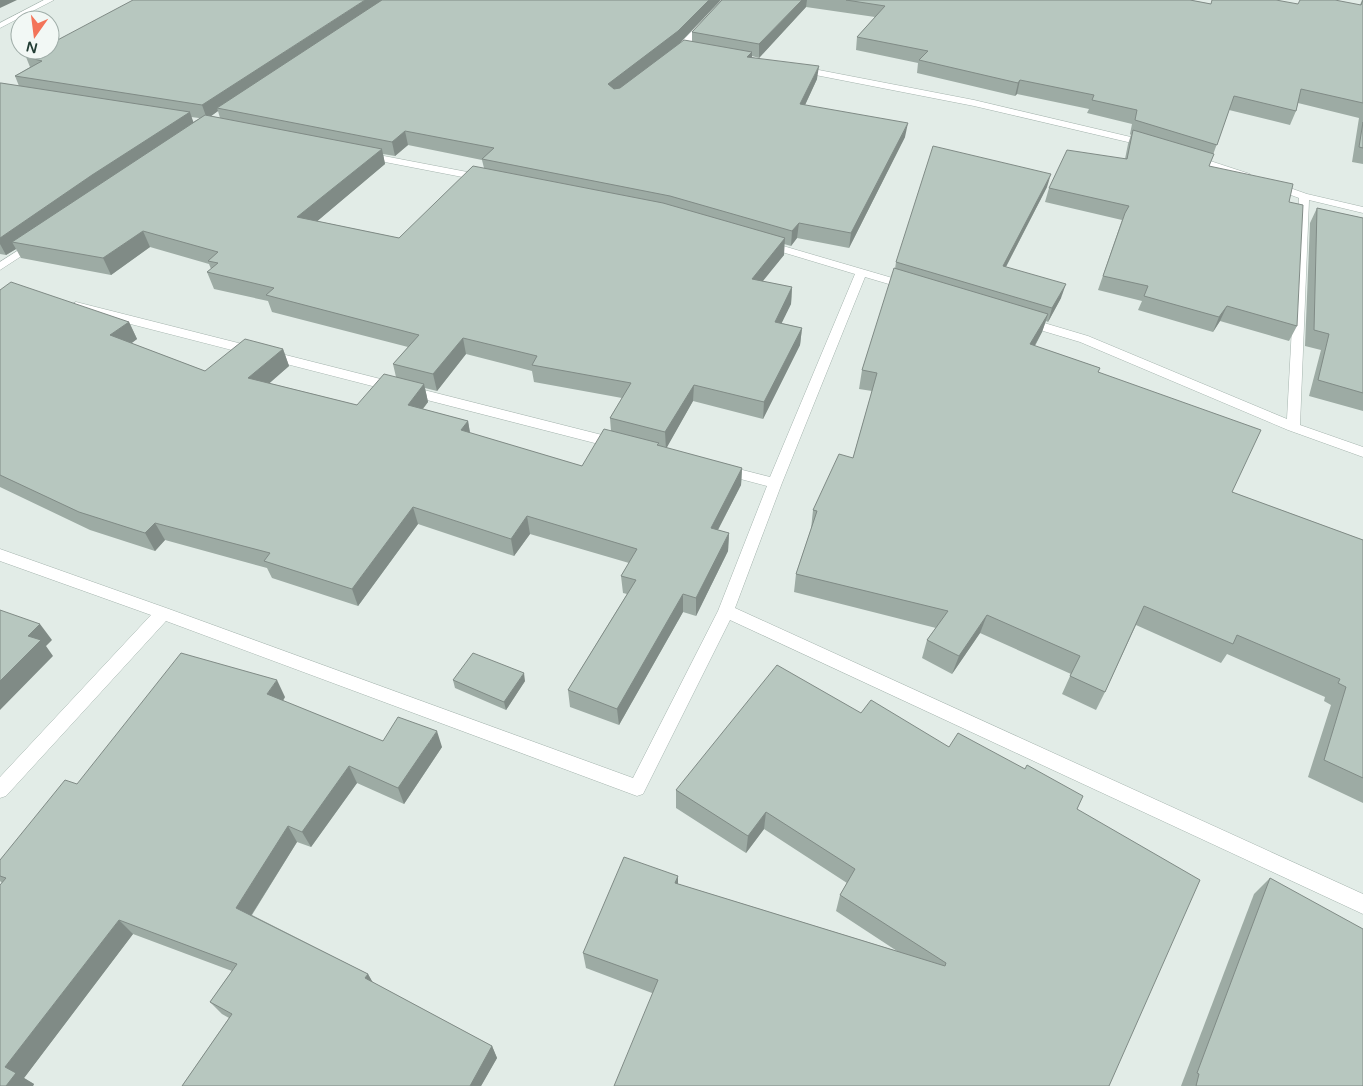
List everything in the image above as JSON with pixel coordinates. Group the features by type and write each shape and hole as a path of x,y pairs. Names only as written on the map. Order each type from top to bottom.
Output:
{"street":[{"path":"0,26 50,0"},
{"path":"667,59 687,49 727,0"},
{"path":"788,67 1022,112 1158,147"},
{"path":"356,153 492,180"},
{"path":"1186,156 1304,196 1363,210"},
{"path":"1293,427 1304,196"},
{"path":"0,267 48,234"},
{"path":"759,242 917,289"},
{"path":"0,555 163,613 637,788 726,611 775,483 861,272"},
{"path":"68,304 629,446"},
{"path":"1010,316 1084,338 1293,427 1363,452"},
{"path":"707,466 775,483"},
{"path":"726,611 1363,904"},
{"path":"0,790 163,613"}],"building":[{"path":"133,0 365,0 202,105 15,76 42,61 38,60 60,60 60,39"},
{"path":"382,0 709,0 678,31 608,84 614,89 620,88 684,40 752,52 747,57 819,66 800,104 908,123 851,233 799,223 792,231 670,196 482,159 494,148 405,131 392,142 217,108"},
{"path":"722,0 802,0 759,44 692,32"},
{"path":"846,0 1190,0 1211,4 1212,0 1276,0 1298,4 1300,0 1335,0 1361,5 1363,0 1363,103 1301,89 1296,111 1234,96 1217,145 1135,120 1137,110 1092,100 1094,95 1020,80 1018,83 919,60 928,51 857,37 885,6"},
{"path":"0,83 190,112 92,175 0,238"},
{"path":"205,115 382,149 297,217 399,238 473,166 663,203 785,238 752,279 792,287 775,322 802,328 764,402 694,385 665,432 610,418 631,383 532,365 537,356 463,338 433,374 393,364 419,335 266,295 274,288 207,272 218,263 208,261 218,252 143,231 103,258 12,242"},
{"path":"1363,122 1363,148 1359,147"},
{"path":"1133,130 1214,154 1209,166 1293,184 1289,202 1303,205 1297,326 1227,306 1219,317 1144,296 1148,286 1103,276 1129,206 1049,188 1067,150 1127,159"},
{"path":"933,146 1051,174 1003,266 1066,284 1052,308 896,262"},
{"path":"1317,208 1363,218 1363,393 1318,380 1329,334 1314,330"},
{"path":"894,268 1048,314 1030,344 1100,368 1098,372 1261,430 1232,492 1363,540 1363,778 1324,760 1346,687 1338,683 1340,679 1237,635 1233,644 1144,606 1105,692 1070,676 1080,656 987,615 959,656 927,640 948,611 796,574 817,511 813,510 839,454 853,458 877,373 862,370"},
{"path":"11,282 129,322 110,335 205,371 245,339 283,349 248,378 357,405 384,374 424,384 408,405 468,421 461,430 582,466 604,429 742,468 711,528 729,533 696,598 683,594 617,709 568,690 636,580 621,576 637,549 527,516 511,539 413,507 352,589 264,561 270,553 155,523 145,533 79,512 0,475 0,290"},
{"path":"0,610 40,624 28,636 41,640 0,681"},
{"path":"181,653 277,680 267,694 383,741 398,717 437,731 398,788 349,766 302,832 288,826 236,908 368,974 365,978 492,1046 470,1086 182,1086 232,1014 210,1002 237,964 119,920 5,1067 16,1073 6,1086 0,1086 0,885 6,878 0,876 0,860 65,780 77,784"},
{"path":"473,653 524,673 504,702 453,680"},
{"path":"777,665 861,713 871,700 949,747 958,733 1025,769 1027,765 1083,796 1077,809 1200,880 1109,1086 614,1086 658,980 583,953 624,857 678,876 675,883 945,966 946,963 840,895 855,869 766,812 748,836 676,790"},
{"path":"1270,878 1363,929 1363,1086 1196,1086 1199,1074 1197,1073"}]}
